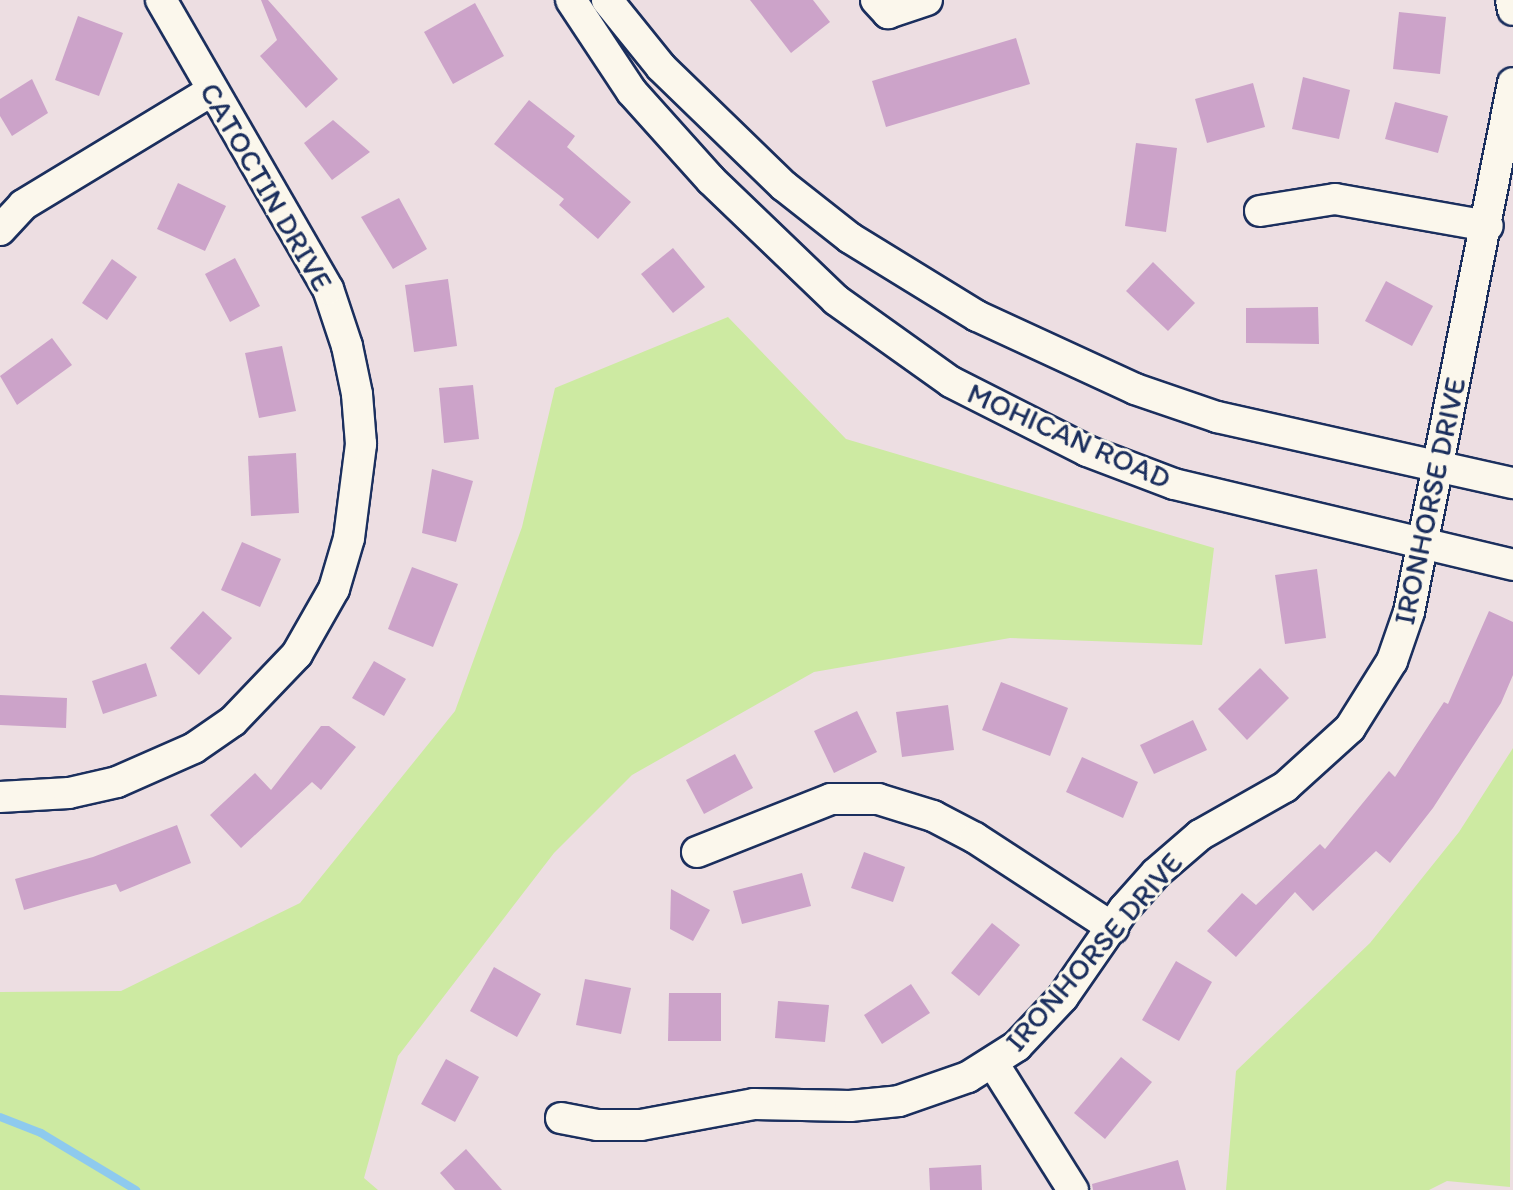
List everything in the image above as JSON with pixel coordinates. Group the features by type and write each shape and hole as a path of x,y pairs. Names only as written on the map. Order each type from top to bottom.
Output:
{"street":[{"name":"CATOCTIN DRIVE","path":"0,797 69,793 117,782 194,748 233,721 289,663 321,614 337,576 356,496 361,443 347,345 306,245 211,91 161,0"},
{"name":"MOHICAN ROAD","path":"571,0 632,92 720,190 836,300 951,382 1065,440 1174,484 1513,565"},
{"path":"607,0 669,76 784,186 850,238 954,303 1054,355 1135,389 1217,417 1513,483"},
{"path":"876,0 888,13 927,0"},
{"path":"1511,0 1513,10"},
{"name":"IRONHORSE DRIVE","path":"561,1118 597,1125 640,1125 754,1104 850,1106 899,1101 930,1093 993,1063 1017,1046 1063,997 1156,873 1200,835 1285,787 1350,728 1392,661 1409,612 1488,226 1513,83"},
{"path":"0,230 23,205 211,91"},
{"path":"1261,211 1335,199 1488,226"},
{"path":"697,852 831,799 878,799 933,816 975,838 1113,928"},
{"path":"993,1063 1073,1190"}],"green space":[{"path":"728,317 846,439 1214,548 1202,645 1010,638 814,672 632,775 554,853 398,1056 364,1178 378,1190 0,1190 0,992 121,991 300,903 455,711 522,527 555,388"},
{"path":"1513,748 1510,1187 1447,1181 1429,1190 1226,1190 1236,1071 1370,943 1459,832"}],"building":[{"path":"261,0 268,0 338,79 306,108 260,56 277,40"},
{"path":"750,0 813,0 830,22 791,53"},
{"path":"475,3 504,56 453,84 424,32"},
{"path":"1399,12 1446,17 1440,74 1393,69"},
{"path":"78,16 123,33 99,96 55,80"},
{"path":"1016,38 1030,84 886,127 872,81"},
{"path":"1303,77 1350,90 1339,139 1292,129"},
{"path":"32,79 48,113 12,136 0,116 0,99"},
{"path":"1253,83 1265,127 1207,143 1195,99"},
{"path":"529,100 575,136 567,147 631,202 598,239 559,205 564,199 494,144"},
{"path":"1395,102 1448,116 1438,153 1385,139"},
{"path":"333,120 370,152 332,180 304,143"},
{"path":"1136,143 1177,148 1166,232 1125,226"},
{"path":"178,183 226,206 205,251 157,229"},
{"path":"399,198 427,249 393,269 361,217"},
{"path":"673,248 705,287 673,313 641,274"},
{"path":"235,258 260,306 230,322 205,274"},
{"path":"112,259 137,277 107,320 82,303"},
{"path":"1153,262 1195,303 1168,331 1126,291"},
{"path":"448,279 457,346 414,352 405,285"},
{"path":"1386,281 1433,306 1412,346 1365,321"},
{"path":"1318,307 1319,344 1246,343 1246,308"},
{"path":"52,338 72,365 17,405 0,376"},
{"path":"282,346 296,411 259,418 245,353"},
{"path":"473,385 479,439 444,443 439,388"},
{"path":"296,453 299,513 251,516 248,456"},
{"path":"432,469 473,481 456,542 422,533"},
{"path":"242,542 281,559 260,607 221,590"},
{"path":"412,567 458,584 433,647 388,629"},
{"path":"1317,569 1326,638 1285,644 1275,575"},
{"path":"203,611 232,638 199,675 170,648"},
{"path":"1489,611 1513,622 1513,675 1501,703 1433,808 1390,863 1376,851 1313,911 1295,892 1236,957 1207,931 1242,893 1256,905 1320,844 1325,849 1389,771 1395,777 1444,702 1448,704"},
{"path":"374,661 406,679 384,716 352,698"},
{"path":"146,663 157,696 103,714 92,681"},
{"path":"1260,668 1289,698 1247,740 1218,709"},
{"path":"1001,682 1068,708 1050,756 982,730"},
{"path":"0,695 67,698 66,728 0,725"},
{"path":"948,705 954,750 902,757 896,712"},
{"path":"857,711 877,752 834,773 814,731"},
{"path":"1193,720 1207,750 1154,774 1140,745"},
{"path":"321,726 329,726 356,747 321,790 312,782 241,848 210,815 255,773 271,790"},
{"path":"735,754 753,788 704,814 686,780"},
{"path":"1082,757 1138,782 1123,818 1066,792"},
{"path":"177,825 191,863 120,892 116,884 24,910 15,879 93,857"},
{"path":"864,852 905,867 893,902 851,888"},
{"path":"802,873 811,906 742,924 733,891"},
{"path":"671,889 710,910 693,941 670,929"},
{"path":"992,923 1020,945 979,996 951,973"},
{"path":"1176,961 1212,982 1179,1041 1142,1020"},
{"path":"494,967 541,994 517,1037 470,1011"},
{"path":"585,979 631,988 621,1034 576,1025"},
{"path":"911,984 930,1013 882,1044 864,1015"},
{"path":"669,993 721,993 721,1041 668,1041"},
{"path":"778,1001 829,1005 825,1042 775,1038"},
{"path":"1121,1057 1152,1082 1105,1139 1074,1113"},
{"path":"446,1059 479,1077 455,1122 421,1104"},
{"path":"466,1149 502,1190 455,1190 440,1173"},
{"path":"1178,1160 1186,1190 1093,1190 1092,1184"},
{"path":"981,1165 982,1190 930,1190 929,1168"}],"waterway":[{"path":"0,1117 41,1133 136,1190"}]}
